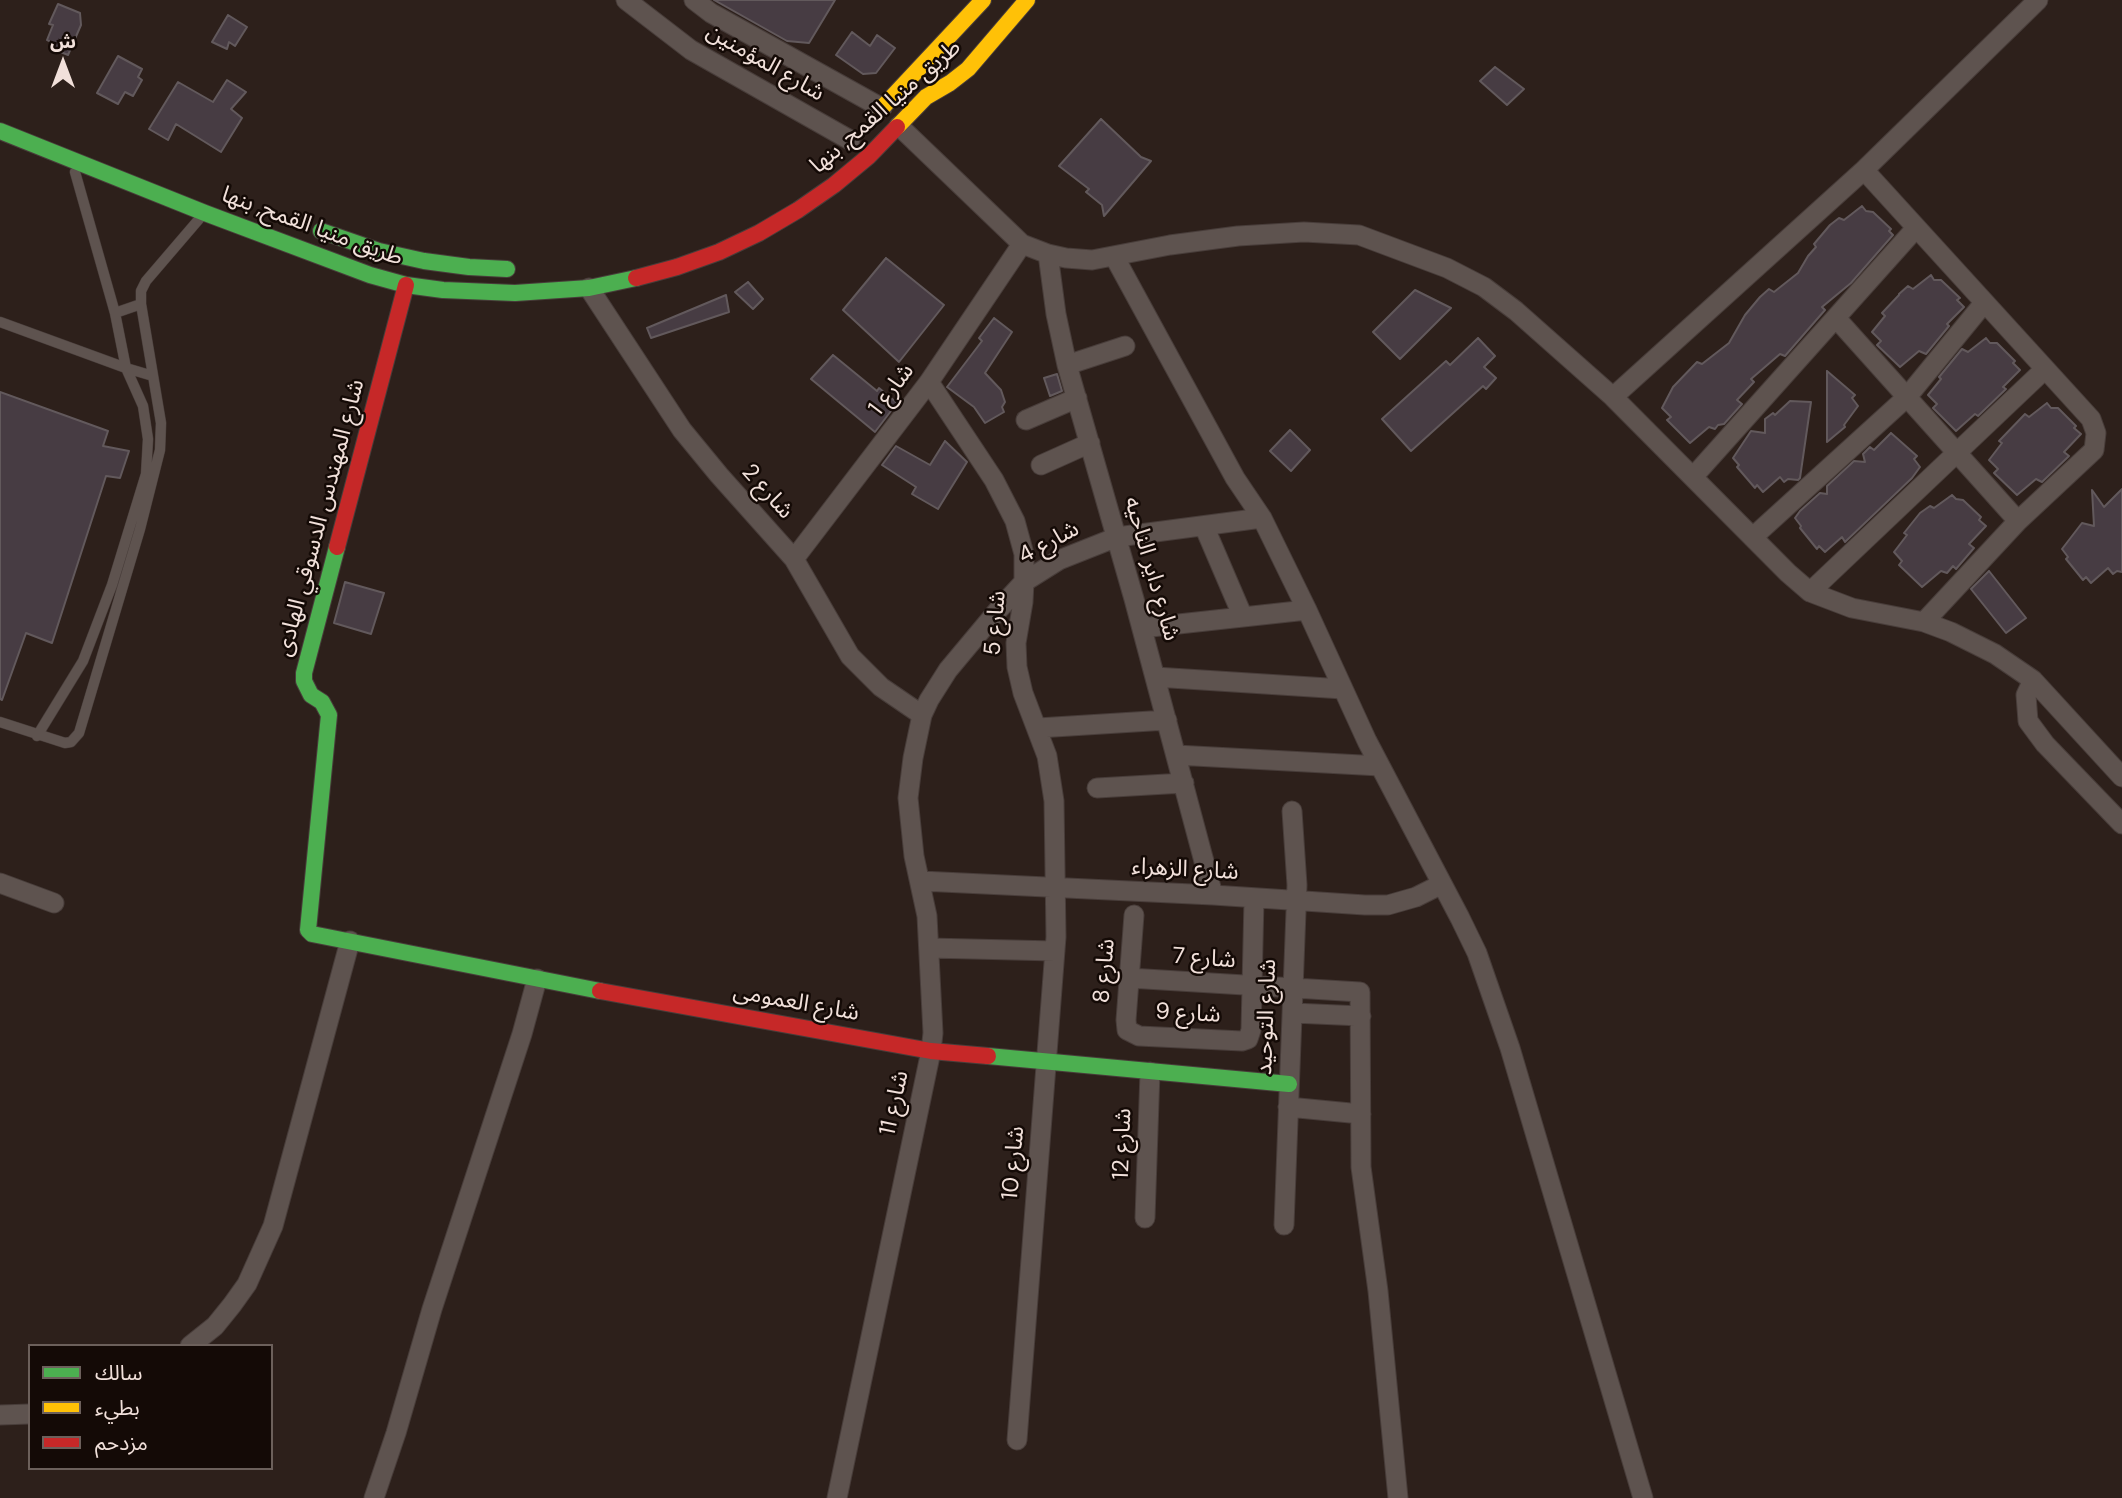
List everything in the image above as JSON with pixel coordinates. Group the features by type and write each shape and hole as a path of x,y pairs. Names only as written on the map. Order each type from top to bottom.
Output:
{"main road":[{"name":"طريق منيا القمح, بنها","path":"854,136 984,0"},
{"path":"926,97 1010,0"},
{"name":"طريق منيا القمح, بنها","path":"0,131 71,159 101,165 205,213 359,271 406,285 443,290 515,293 589,288 677,267 719,252 798,210 869,156 926,97 968,69 1027,0"},
{"name":"طريق منيا القمح, بنها","path":"311,227 379,251 424,261 469,267 526,268"},
{"name":"شارع المهندس الدسوقي الهادى","path":"308,924 329,715 322,702 311,695 304,681 304,673 406,285"},
{"name":"شارع العمومى","path":"308,924 308,930 312,934 537,979 931,1051 1289,1084"}],"street":[{"name":"شارع المؤمنين","path":"626,0 691,50 854,136"},
{"name":"شارع المؤمنين","path":"694,0 711,13 882,108"},
{"path":"1613,397 1864,170 2038,0"},
{"path":"900,126 1021,244 1048,254 1081,260 1238,236 1304,232 1359,235 1447,268 1483,287 1516,311 1613,397 1810,592 1853,608 1924,622 1995,654 2033,680 2122,776"},
{"path":"1864,170 2091,419 2096,433 2094,450 2018,521 1924,622"},
{"path":"1693,477 1916,228"},
{"name":"شارع 1","path":"794,559 929,382 1021,244"},
{"name":"شارع داير الناحيه","path":"1048,254 1056,314 1067,365 1117,537 1213,895"},
{"path":"1114,256 1235,478 1262,518 1380,766 1476,953 1500,1014 1643,1498"},
{"name":"شارع 2","path":"589,288 682,430 794,559 850,656 881,687 922,715"},
{"path":"1753,537 1907,397 1984,303"},
{"path":"1836,318 2018,521"},
{"path":"1067,365 1125,346"},
{"path":"1810,592 2045,369"},
{"name":"شارع 5","path":"929,382 995,480 1015,521 1024,554 1023,602 1016,643 1017,667 1052,778 1056,888"},
{"path":"1026,420 1077,398"},
{"path":"1041,464 1090,443"},
{"name":"شارع 4","path":"922,715 948,670 999,609 1024,582 1059,560 1117,537 1262,518"},
{"path":"1204,526 1243,617"},
{"path":"1142,628 1307,610"},
{"path":"1155,677 1343,689"},
{"path":"2033,680 2026,695 2028,722 2045,744 2122,824"},
{"name":"شارع 11","path":"837,1498 933,1033 927,916 914,856 908,798 922,715"},
{"path":"1038,728 1167,720"},
{"path":"1176,755 1380,766"},
{"path":"1097,788 1184,783"},
{"name":"شارع التوحيد","path":"1284,1225 1297,885 1292,811"},
{"name":"شارع الزهراء","path":"921,881 1358,905 1388,905 1416,897 1442,884"},
{"path":"0,883 54,903"},
{"name":"شارع 10","path":"1017,1440 1055,951 1056,888"},
{"path":"1253,986 1254,899"},
{"name":"شارع 8","path":"1128,1030 1126,1020 1134,915"},
{"path":"192,1344 215,1326 247,1284 273,1226 350,941"},
{"path":"929,948 1055,951"},
{"name":"شارع 7","path":"1129,978 1360,992 1361,1016"},
{"path":"374,1498 432,1309 522,1034 537,979"},
{"name":"شارع 9","path":"1128,1030 1139,1036 1236,1041 1248,1039 1251,1030 1253,986"},
{"path":"1293,1013 1361,1016 1361,1167 1378,1291 1398,1498"},
{"name":"شارع 12","path":"1146,1218 1150,1072"},
{"path":"1288,1107 1361,1114"},
{"path":"0,1415 28,1415"}],"lane":[{"path":"37,736 83,661 112,585 146,474 148,439 143,406 126,368 115,313 71,159"},
{"path":"0,722 65,743 76,738 82,726 140,529 160,450 161,423 141,291 146,281 205,213"},
{"path":"115,313 141,304"},
{"path":"0,322 153,376"}],"building":[{"path":"714,0 835,0 809,43 787,41"},
{"path":"58,4 80,13 81,25 68,55 51,48 54,43 47,40 53,25 49,24"},
{"path":"228,15 247,27 235,46 229,42 227,49 212,42"},
{"path":"852,32 870,46 877,35 895,48 876,73 863,74 836,55"},
{"path":"118,56 142,69 138,77 142,80 133,96 125,92 118,104 97,93"},
{"path":"1495,67 1524,89 1507,105 1480,81"},
{"path":"227,80 246,92 231,109 242,118 221,152 176,124 168,140 149,129 178,82 213,102"},
{"path":"1101,119 1141,157 1151,161 1104,216 1102,205 1086,192 1089,189 1059,166"},
{"path":"1862,206 1866,211 1873,212 1891,229 1889,231 1893,235 1851,283 1822,307 1825,310 1785,356 1780,354 1751,379 1754,382 1737,400 1742,404 1724,424 1715,429 1709,427 1690,443 1667,420 1671,417 1662,408 1673,387 1697,362 1702,364 1729,343 1745,315 1760,297 1769,289 1774,292 1798,273 1816,247 1814,244 1830,225 1839,218 1844,220"},
{"path":"886,258 944,305 899,362 843,310"},
{"path":"1931,275 1934,280 1941,280 1960,298 1957,300 1964,307 1947,324 1949,326 1926,354 1919,351 1900,367 1877,345 1881,341 1872,332 1885,316 1882,313 1899,294 1908,286 1913,289"},
{"path":"748,282 763,299 753,309 735,292"},
{"path":"1415,290 1451,308 1400,359 1373,332"},
{"path":"726,295 729,312 651,338 647,328"},
{"path":"994,318 1012,332 985,373 1001,390 1005,402 1002,407 1004,412 985,423 974,407 947,387 982,341 979,338"},
{"path":"1478,338 1495,356 1484,367 1496,378 1486,389 1483,386 1411,451 1382,419 1446,361 1450,365"},
{"path":"1986,338 1990,343 1997,343 2020,370 2003,387 2006,389 1978,416 1975,414 1956,431 1933,408 1937,404 1928,395 1962,349 1968,352"},
{"path":"833,355 877,391 879,388 897,403 875,432 811,379"},
{"path":"1827,371 1855,395 1852,398 1858,406 1845,427 1827,442"},
{"path":"1057,374 1062,391 1050,396 1044,378"},
{"path":"0,392 108,431 103,446 129,451 120,478 106,476 52,643 26,633 2,700 0,699"},
{"path":"1790,401 1811,402 1800,478 1784,482 1780,477 1763,492 1757,485 1755,488 1733,458 1751,431 1765,433 1765,419 1773,413 1775,415"},
{"path":"2047,403 2051,408 2058,408 2081,434 2064,452 2069,456 2042,482 2036,479 2017,495 1994,473 1998,469 1989,460 2002,443 1999,441 2025,414 2029,417"},
{"path":"1290,430 1310,450 1291,471 1270,451"},
{"path":"1891,433 1917,456 1914,459 1920,467 1912,478 1845,542 1842,537 1825,552 1819,546 1817,549 1795,518 1820,493 1827,494 1827,486 1854,461 1865,462 1863,454 1870,447 1874,450"},
{"path":"945,441 967,462 938,509 912,494 916,487 882,465 896,446 930,465"},
{"path":"2122,489 2122,572 2113,574 2108,568 2091,583 2086,577 2083,580 2066,559 2068,557 2062,549 2082,523 2094,526 2092,490 2104,507"},
{"path":"1952,495 1963,500 1981,517 1979,520 1986,526 1969,544 1974,548 1956,569 1953,566 1947,573 1941,571 1922,587 1899,565 1902,561 1894,552 1907,535 1904,533 1920,513 1930,506 1934,508"},
{"path":"1989,571 2026,618 2006,633 1971,589"},
{"path":"345,582 384,593 371,634 334,623"}],"traffic: fast":[{"path":"0,131 205,213 370,275 406,285 443,290 515,293 589,288 636,278"},
{"path":"321,231 379,251 424,261 507,269"},
{"path":"337,547 304,673 304,681 311,695 322,702 329,715 308,930 312,934 600,991"},
{"path":"988,1056 1289,1084"}],"traffic: slow":[{"path":"881,109 983,0"},
{"path":"897,127 926,97 968,69 1027,0"}],"traffic: jam":[{"path":"636,278 719,252 759,233 834,185 869,156 897,127"},
{"path":"337,547 406,285"},
{"path":"600,991 931,1051 988,1056"}]}
